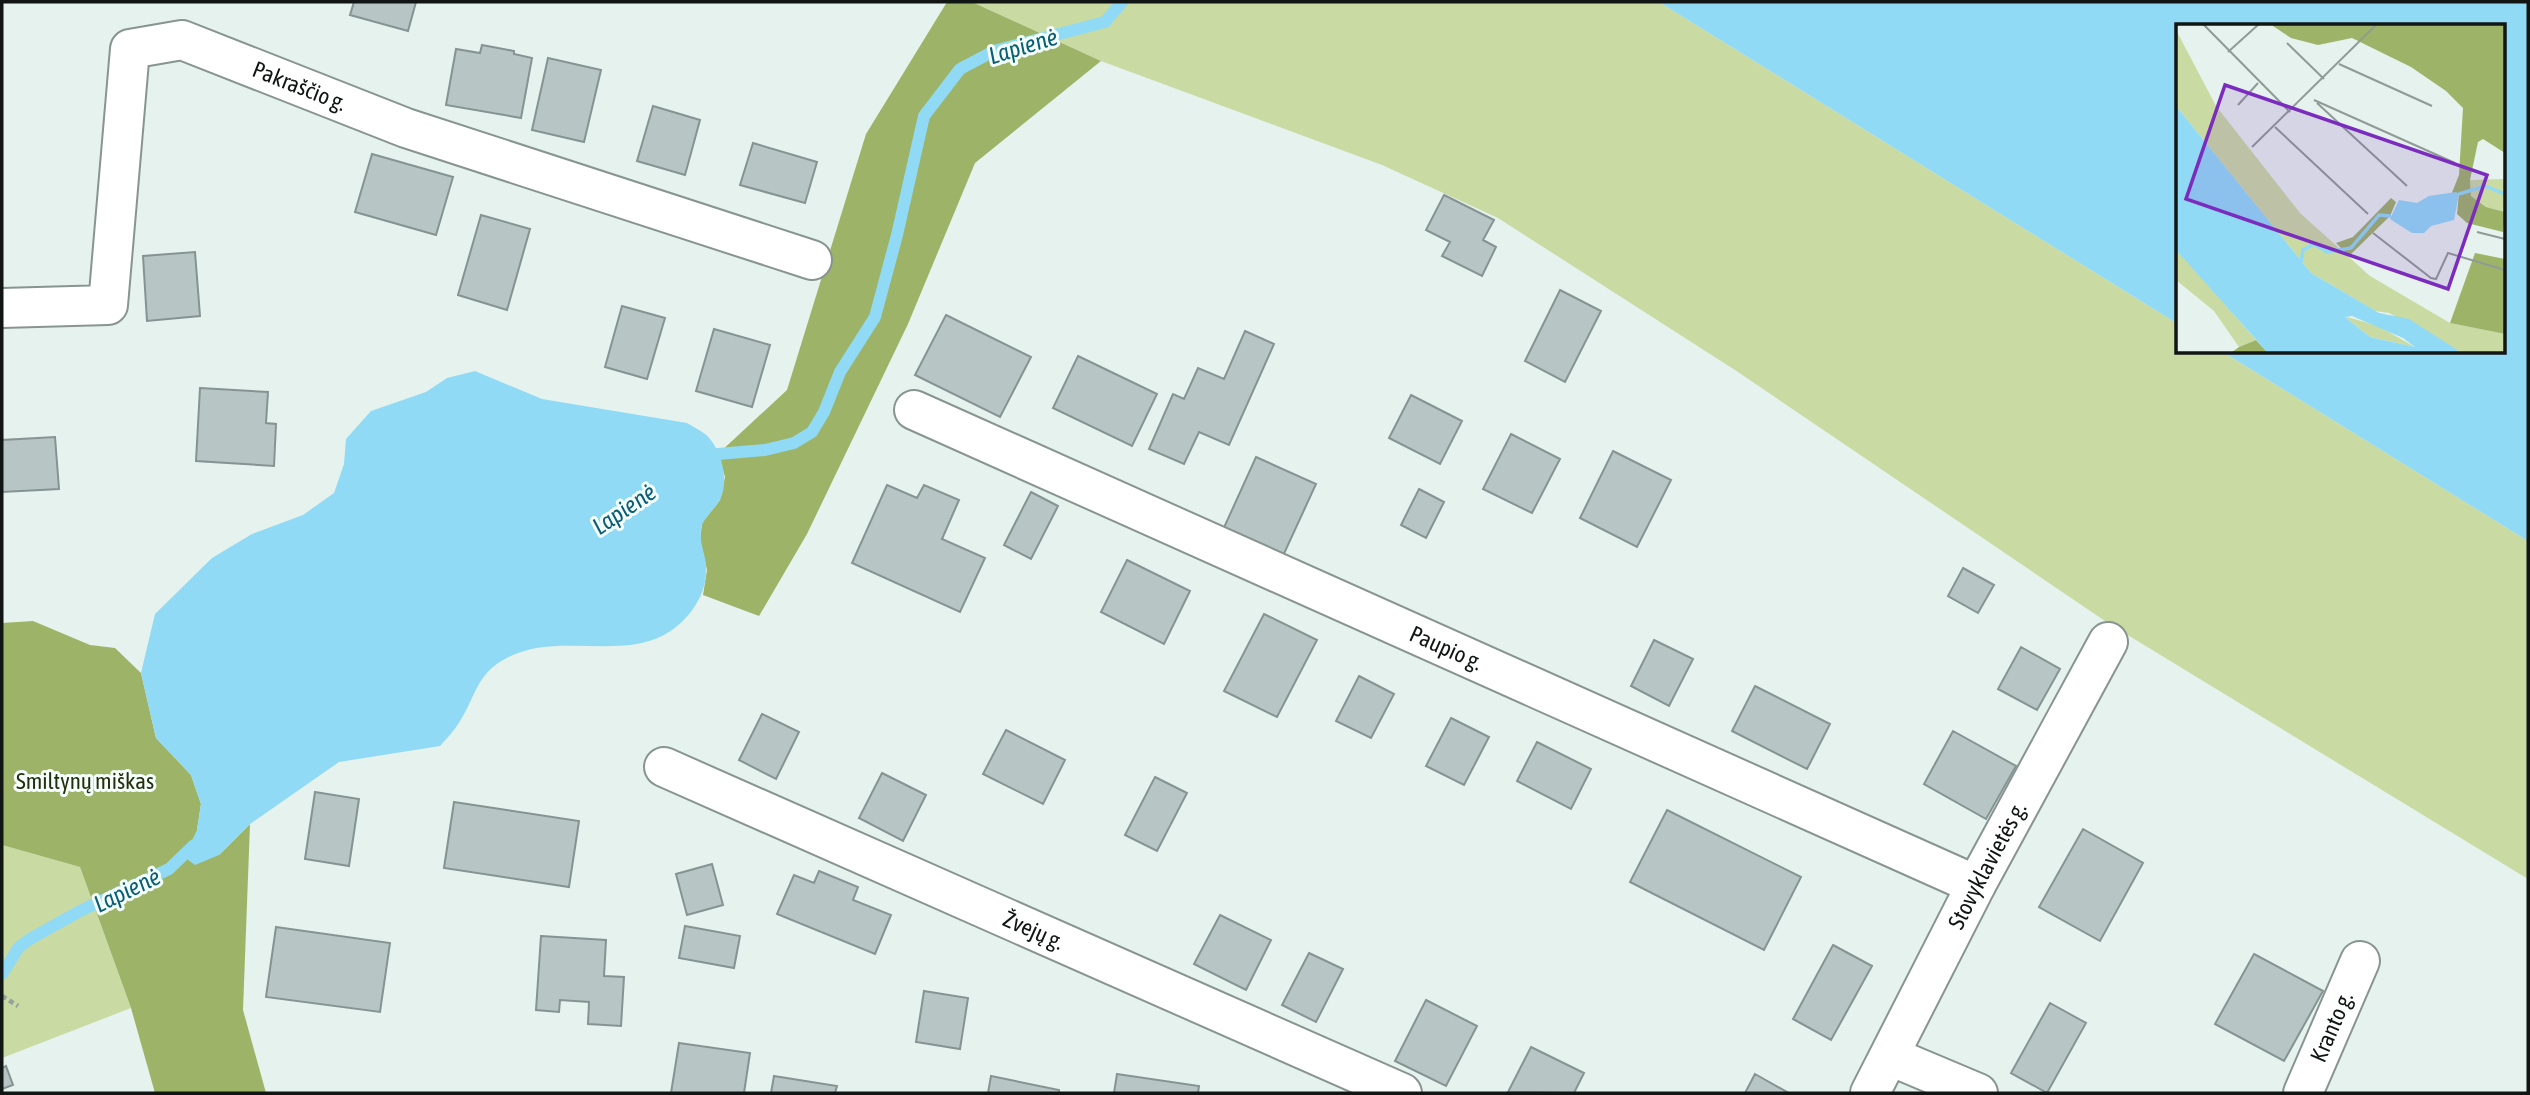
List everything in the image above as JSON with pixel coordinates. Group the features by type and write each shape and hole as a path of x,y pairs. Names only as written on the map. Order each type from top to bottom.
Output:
{"street":[{"name":"Pakraščio g.","path":"2,308 108,305 131,49 182,40 406,128 812,260"},
{"name":"Paupio g.","path":"914,410 1976,884"},
{"name":"Stovyklavietės g.","path":"1870,1093 1976,884 2108,642"},
{"name":"Žvejų g.","path":"664,767 1402,1093"},
{"name":"Kranto g.","path":"2303,1093 2360,961"},
{"path":"1890,1055 1978,1093"}],"path":[{"path":"2,996 18,1006"}],"green space":[{"path":"947,2 972,2 1101,61 975,163 908,324 807,534 759,616 703,595 707,570 700,541 702,523 720,500 725,477 718,454 787,390 866,134"},
{"path":"972,2 1659,2 2176,323 2176,354 2226,354 2528,541 2528,879 2108,623 1738,372 1498,218 1382,165 1101,61"},
{"name":"Smiltynų miškas","path":"33,621 90,645 115,648 141,673 156,738 191,775 201,804 197,830 219,855 250,824 243,1010 266,1093 155,1093 131,1008 80,867 2,845 2,623"},
{"path":"2,845 80,867 131,1008 2,1058"}],"water":[{"path":"1659,2 2528,2 2528,541 2226,354 2506,354 2506,24 2176,24 2176,323"},
{"path":"475,371 542,399 687,423 711,440 723,467 724,486 718,503 701,529 706,571 699,600 680,624 664,635 644,642 623,646 534,648 513,655 487,673 458,724 440,746 339,762 250,824 219,855 195,865 184,857 197,830 201,804 191,775 156,738 141,673 155,614 212,558 252,534 303,515 334,493 344,464 346,439 371,411 426,392 447,378"}],"building":[{"path":"354,2 416,2 408,31 350,15"},
{"path":"482,45 514,51 514,54 532,58 521,118 446,105 456,49 480,53"},
{"path":"548,58 601,70 584,142 532,130"},
{"path":"653,106 700,120 685,175 637,161"},
{"path":"753,143 817,162 805,203 740,185"},
{"path":"372,154 453,177 436,235 355,212"},
{"path":"1444,195 1494,220 1483,240 1496,247 1482,276 1442,256 1450,242 1426,230"},
{"path":"481,215 530,229 507,310 458,295"},
{"path":"195,252 200,316 147,321 143,256"},
{"path":"1560,290 1601,311 1565,382 1525,361"},
{"path":"622,306 665,318 647,379 605,367"},
{"path":"946,315 1031,357 1000,417 915,375"},
{"path":"714,329 770,345 752,407 696,391"},
{"path":"1245,331 1274,344 1229,445 1199,432 1184,464 1149,449 1173,394 1184,399 1198,368 1224,379"},
{"path":"1078,356 1157,394 1132,446 1053,408"},
{"path":"200,388 268,392 266,423 276,424 274,466 196,461"},
{"path":"1411,395 1462,421 1440,464 1389,438"},
{"path":"1511,434 1560,459 1532,513 1483,489"},
{"path":"55,437 59,489 2,492 2,440"},
{"path":"1613,451 1671,480 1637,547 1580,518"},
{"path":"1256,457 1316,484 1282,558 1222,532"},
{"path":"887,485 917,498 924,485 959,500 942,539 985,558 960,612 852,563"},
{"path":"1419,489 1444,502 1426,538 1401,525"},
{"path":"1031,492 1058,506 1031,559 1004,545"},
{"path":"1127,560 1190,591 1164,644 1101,612"},
{"path":"1963,568 1994,585 1978,613 1948,596"},
{"path":"1264,614 1317,640 1277,717 1224,691"},
{"path":"1654,640 1693,659 1669,706 1631,686"},
{"path":"2021,647 2060,669 2037,710 1998,689"},
{"path":"1359,676 1394,694 1371,738 1336,721"},
{"path":"1755,686 1830,724 1807,769 1732,731"},
{"path":"762,714 799,732 776,779 739,760"},
{"path":"1451,718 1489,737 1464,785 1426,766"},
{"path":"1006,730 1065,760 1043,804 983,774"},
{"path":"1953,731 2016,766 1986,819 1924,784"},
{"path":"1537,742 1591,769 1571,809 1517,781"},
{"path":"882,773 926,795 903,841 859,818"},
{"path":"1155,777 1187,793 1157,851 1125,835"},
{"path":"315,792 359,799 349,866 305,859"},
{"path":"454,802 579,821 569,887 444,868"},
{"path":"1667,810 1801,877 1764,950 1630,882"},
{"path":"2083,829 2143,863 2100,941 2039,907"},
{"path":"712,864 723,905 687,915 676,874"},
{"path":"819,871 858,887 853,900 891,915 875,954 777,914 794,875 814,883"},
{"path":"1220,915 1271,940 1246,990 1194,964"},
{"path":"685,926 740,936 734,968 679,958"},
{"path":"276,927 390,943 380,1012 266,997"},
{"path":"541,936 606,940 604,976 624,977 621,1026 588,1024 589,1002 560,1000 559,1012 536,1010"},
{"path":"1833,945 1872,966 1831,1040 1793,1019"},
{"path":"1309,953 1343,969 1316,1022 1282,1005"},
{"path":"2254,954 2323,991 2284,1061 2215,1024"},
{"path":"924,991 968,998 960,1049 916,1042"},
{"path":"1426,1000 1477,1026 1446,1086 1395,1061"},
{"path":"2050,1003 2086,1023 2047,1093 2011,1073"},
{"path":"679,1043 750,1053 744,1093 671,1093"},
{"path":"1531,1047 1584,1073 1574,1093 1508,1092"},
{"path":"6,1066 13,1085 2,1089 2,1068"},
{"path":"1117,1074 1199,1086 1198,1093 1114,1093"},
{"path":"1755,1074 1787,1092 1745,1093"},
{"path":"774,1076 837,1086 835,1093 771,1093"},
{"path":"991,1076 1059,1090 1059,1093 988,1093"}],"waterway":[{"name":"Lapienė","path":"703,462 718,454 765,450 794,443 812,432 824,412 840,372 875,317 924,116 960,69 994,51 1105,22 1122,2"},
{"name":"Lapienė","path":"2,974 19,947 30,939 80,911 169,869 194,845"}]}
